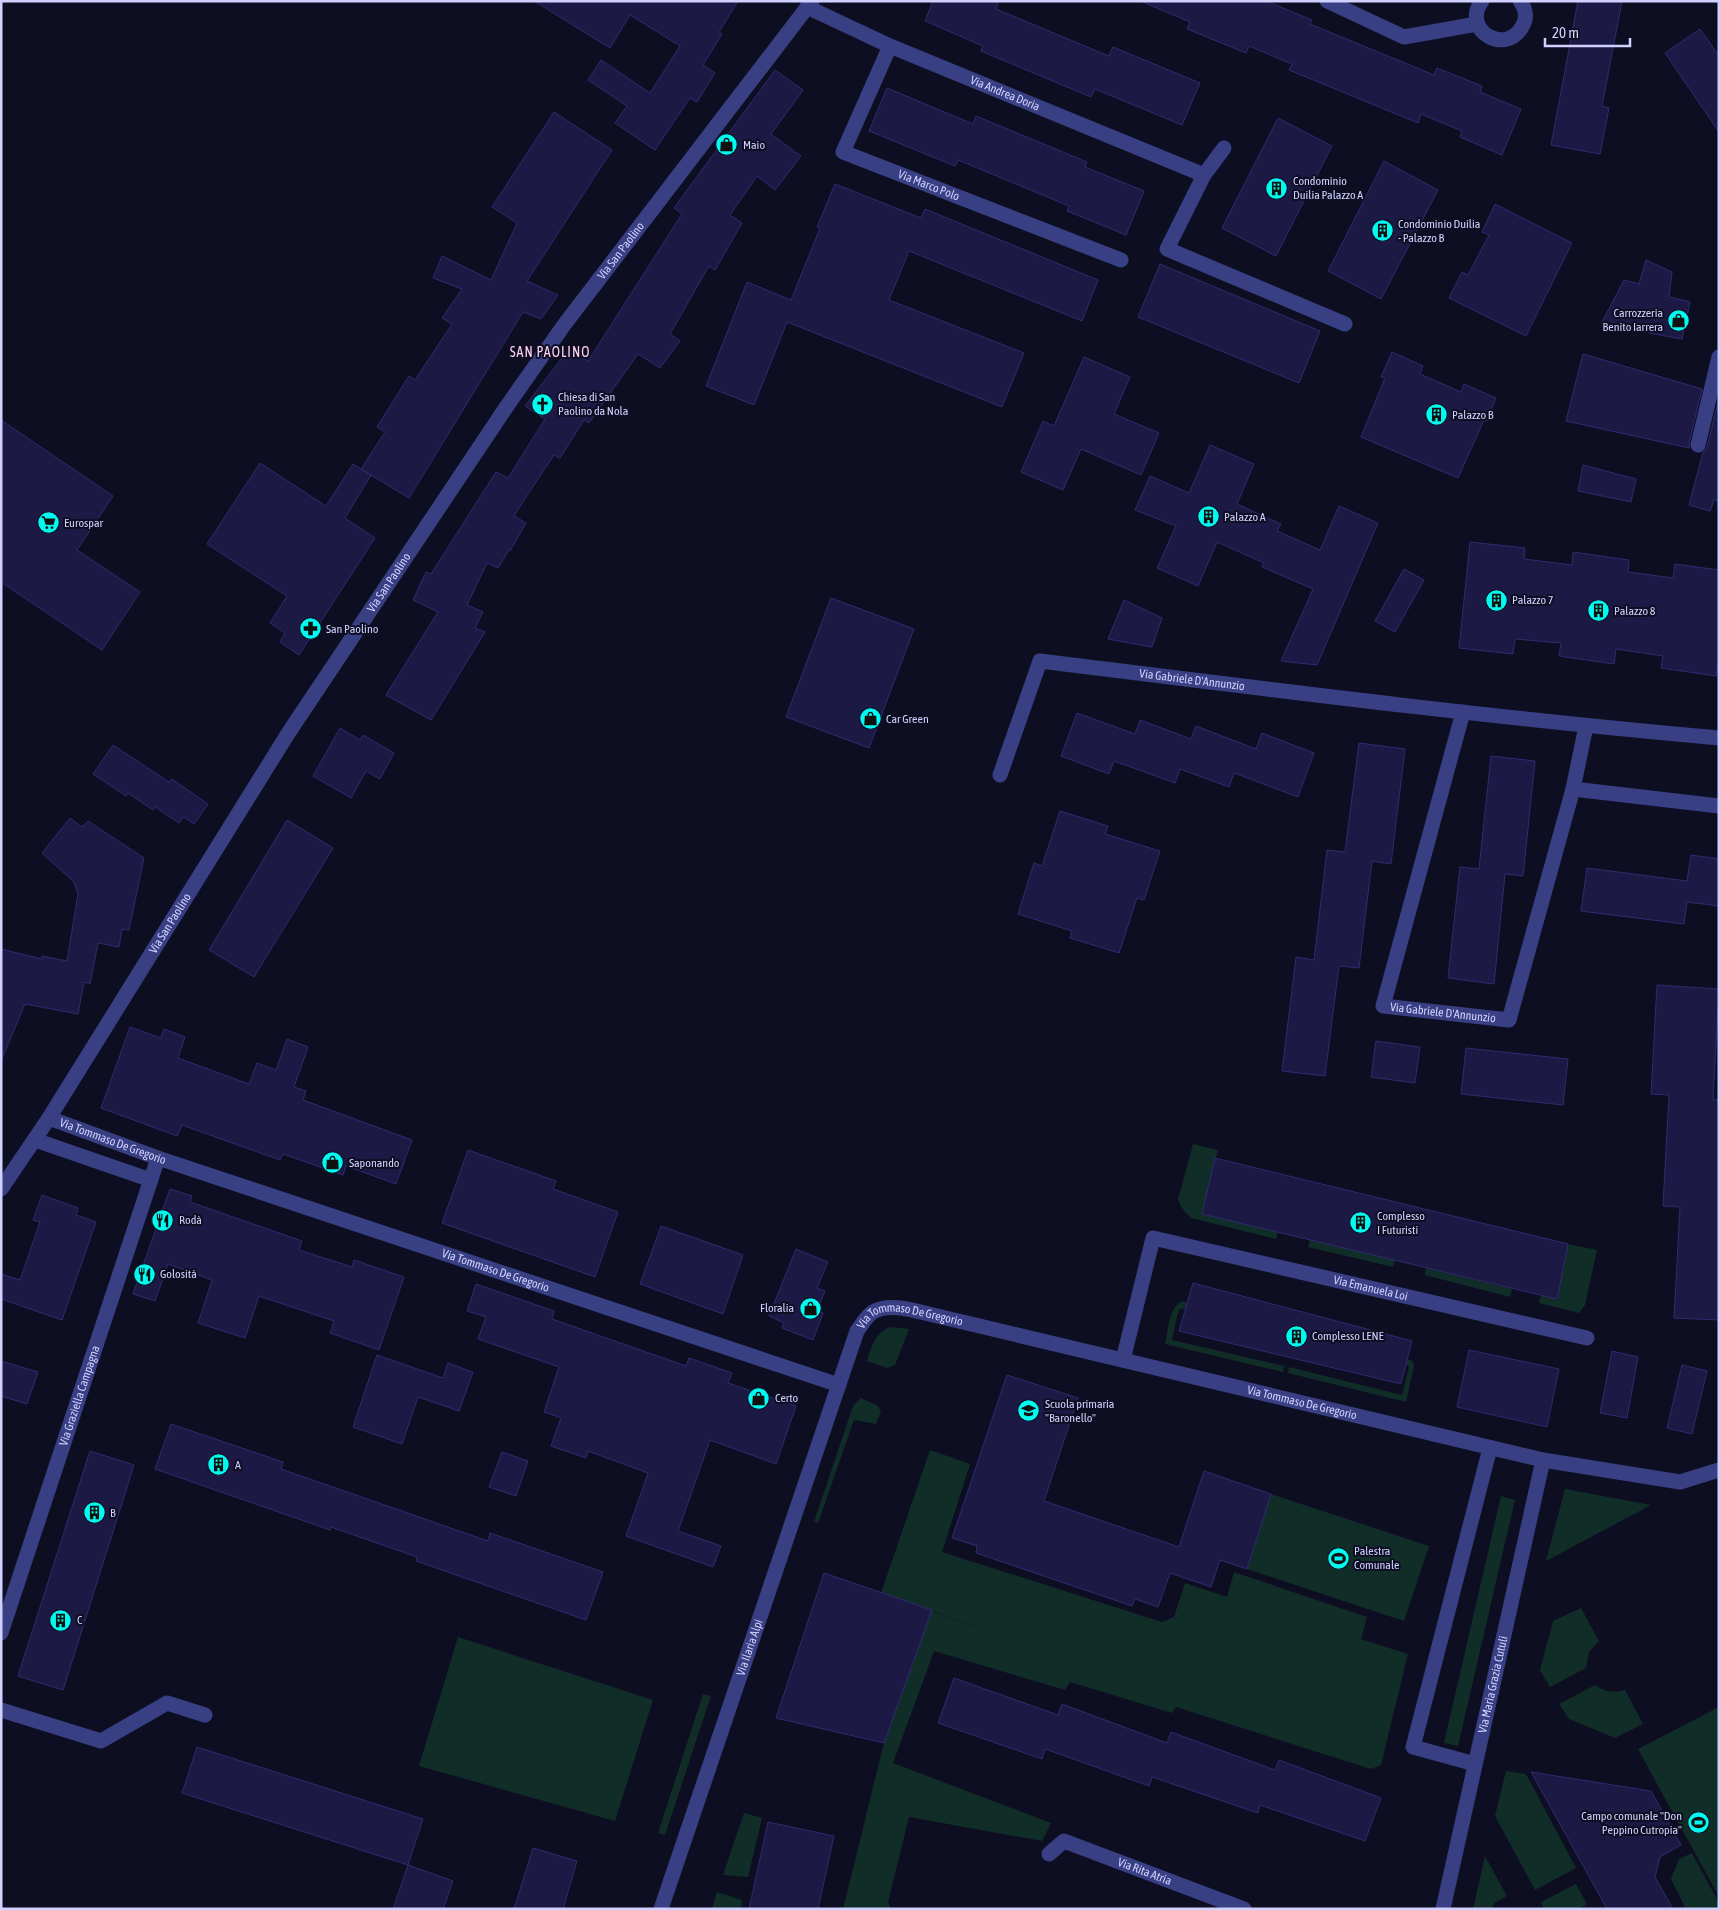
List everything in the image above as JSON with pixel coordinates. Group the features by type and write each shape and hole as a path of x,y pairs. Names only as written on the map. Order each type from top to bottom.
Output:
{"street":[{"path":"1327,1 1404,36 1477,24"},
{"path":"1482,1 1477,8 1477,24 1484,34 1496,40 1510,39 1520,31 1526,19 1524,6 1520,1"},
{"name":"Via Andrea Doria","path":"810,4 890,46 1204,175"},
{"name":"Via San Paolino","path":"1,1189 49,1118 289,732 507,406 564,325 810,4"},
{"name":"Via Marco Polo","path":"890,46 843,152 1121,260"},
{"path":"1224,148 1204,175 1167,249 1345,324"},
{"path":"1698,445 1719,357"},
{"name":"Via Gabriele D'Annunzio","path":"1000,775 1040,661 1586,726 1719,738"},
{"name":"Via Gabriele D'Annunzio","path":"1463,712 1383,1006 1509,1020 1573,789 1586,726"},
{"path":"1573,789 1719,806"},
{"name":"Via Tommaso De Gregorio","path":"49,1118 158,1158 839,1385 857,1331 872,1312 887,1308 910,1309 1543,1460 1680,1482 1719,1470"},
{"name":"Via Tommaso De Gregorio","path":"35,1140 151,1180"},
{"name":"Via Graziella Campagna","path":"1,1634 158,1158"},
{"name":"Via Emanuela Loi","path":"1123,1360 1153,1238 1587,1338"},
{"name":"Via Ilaria Alpi","path":"661,1909 839,1385"},
{"path":"1475,1764 1414,1747 1490,1448"},
{"name":"Via Maria Grazia Cutuli","path":"1443,1909 1543,1460"},
{"path":"1,1710 101,1741 167,1703 206,1715"},
{"name":"Via Rita Atria","path":"1049,1854 1064,1841 1244,1909"}],"green space":[{"path":"1193,1144 1218,1150 1202,1213 1278,1232 1276,1239 1191,1218 1185,1212 1178,1199"},
{"path":"1310,1239 1395,1260 1393,1267 1308,1247"},
{"path":"1568,1244 1597,1250 1585,1305 1579,1313 1539,1303 1541,1295 1557,1299"},
{"path":"1426,1268 1512,1289 1510,1297 1425,1275"},
{"path":"1181,1302 1188,1302 1186,1308 1180,1309 1178,1312 1172,1340 1284,1366 1283,1372 1165,1344 1171,1314"},
{"path":"891,1327 909,1329 895,1365 887,1368 867,1361 878,1336 881,1332"},
{"path":"1406,1359 1412,1361 1414,1365 1406,1402 1288,1373 1289,1367 1402,1395 1409,1367 1405,1363"},
{"path":"861,1398 878,1406 881,1411 876,1424 854,1420 818,1523 814,1522 853,1406"},
{"path":"930,1450 970,1464 942,1552 1162,1622 1174,1617 1185,1583 1227,1597 1234,1572 1367,1617 1361,1639 1408,1654 1381,1765 1371,1769 1176,1707 1172,1713 1070,1682 1065,1690 934,1651 893,1763 1051,1823 1042,1841 909,1817 888,1902 891,1909 843,1909 884,1743 931,1611 1021,1642 881,1593"},
{"path":"1565,1489 1651,1505 1546,1561"},
{"name":"Palestra Comunale","path":"1271,1494 1429,1546 1404,1621 1247,1569"},
{"path":"1501,1496 1515,1500 1458,1746 1444,1743"},
{"path":"1581,1608 1599,1641 1589,1652 1586,1668 1550,1687 1540,1670 1553,1621"},
{"path":"458,1637 653,1700 615,1821 419,1766"},
{"path":"1595,1685 1609,1691 1625,1690 1643,1724 1615,1738 1569,1719 1559,1704"},
{"path":"703,1694 711,1696 665,1835 658,1833"},
{"name":"Campo comunale \"Don Peppino Cutropia\"","path":"1719,1707 1719,1897 1638,1749"},
{"path":"1506,1771 1526,1774 1576,1868 1535,1890 1495,1816"},
{"path":"744,1813 762,1818 748,1877 723,1875"},
{"path":"1692,1853 1719,1903 1719,1909 1686,1909 1671,1879 1679,1859"},
{"path":"1485,1856 1507,1896 1494,1903 1492,1909 1473,1909"},
{"path":"1576,1884 1587,1904 1579,1909 1544,1909 1541,1902"},
{"path":"717,1892 742,1900 741,1909 712,1909"}],"building":[{"path":"534,1 738,1 719,32 722,34 703,65 715,73 697,102 690,98 655,150 615,123 627,106 588,80 601,60 650,93 680,46 630,15 610,48"},
{"path":"933,1 999,1 996,9 1109,56 1113,47 1200,83 1182,125 1095,89 1091,97 981,51 983,46 925,21"},
{"path":"1140,1 1266,1 1312,20 1310,24 1434,75 1437,68 1482,86 1480,92 1521,109 1502,155 1460,137 1462,131 1421,114 1418,123 1289,70 1292,64 1249,46 1246,53 1187,29 1190,22"},
{"path":"1578,1 1622,1 1602,106 1609,108 1600,154 1551,145"},
{"path":"1700,29 1719,56 1719,132 1665,53"},
{"path":"775,70 803,90 771,134 801,156 775,190 757,176 730,215 742,223 715,270 709,266 670,334 680,341 660,368 638,354 589,423 584,420 560,458 554,455 530,491 514,516 526,523 498,568 487,563 467,605 483,612 475,628 485,632 431,720 386,695 438,612 413,600 426,572 431,574 496,472 508,478 545,419 525,406 569,349 588,361 682,214 674,208"},
{"path":"887,88 973,124 976,116 1087,162 1085,167 1144,191 1126,235 1067,211 1069,206 958,160 955,166 869,131"},
{"path":"554,112 612,150 527,281 558,295 541,319 523,312 409,498 361,469 385,432 377,427 409,376 415,380 452,324 442,318 462,289 433,278 442,256 491,280 517,223 492,207"},
{"name":"Condominio Duilia Palazzo A","path":"1278,118 1332,146 1276,256 1222,228"},
{"name":"Condominio Duilia - Palazzo B","path":"1384,161 1438,190 1381,299 1328,271"},
{"path":"835,184 921,218 925,209 1098,280 1082,321 909,251 889,300 1024,353 1002,407 787,322 754,405 706,386 747,282 791,300 820,228 817,227"},
{"path":"1495,204 1572,243 1526,336 1449,298 1462,272 1468,275 1489,235 1482,232"},
{"path":"1646,260 1672,272 1669,297 1690,302 1682,339 1601,324 1624,280 1639,284"},
{"path":"1160,264 1320,331 1299,383 1138,317"},
{"name":"Palazzo B","path":"1392,352 1423,366 1420,374 1461,392 1464,384 1496,398 1487,421 1484,420 1458,478 1361,437 1385,378 1381,377"},
{"path":"1583,354 1702,389 1689,448 1566,421"},
{"path":"1084,357 1130,377 1114,414 1159,433 1141,475 1081,449 1063,490 1021,472 1043,421 1054,426"},
{"path":"1719,398 1719,501 1714,500 1710,511 1689,505 1703,452 1707,447"},
{"name":"Eurospar","path":"1,420 113,496 77,550 140,592 102,650 1,582"},
{"path":"1210,445 1254,464 1237,504 1281,524 1277,531 1320,550 1339,506 1378,523 1317,665 1281,661 1313,589 1262,567 1264,563 1217,542 1198,586 1157,568 1176,526 1135,510 1150,476 1189,493"},
{"path":"260,463 326,506 353,464 371,475 345,518 375,538 299,655 280,642 285,633 270,623 287,596 207,544"},
{"path":"1583,465 1636,479 1631,502 1578,491"},
{"path":"1470,542 1525,548 1524,559 1572,565 1573,552 1629,560 1628,572 1673,578 1675,564 1719,570 1719,658 1716,676 1661,668 1663,656 1616,649 1614,664 1559,656 1561,643 1515,639 1513,654 1459,648"},
{"path":"1404,569 1424,580 1395,632 1375,621"},
{"path":"831,598 914,629 869,748 786,717"},
{"path":"1124,600 1162,618 1152,647 1108,639"},
{"path":"1077,713 1135,734 1140,720 1191,739 1196,726 1256,749 1262,733 1314,753 1298,797 1234,773 1229,787 1180,769 1175,783 1114,761 1109,774 1061,756"},
{"path":"340,728 360,740 363,735 394,753 380,779 366,771 351,798 313,776"},
{"path":"1359,743 1405,749 1391,864 1372,861 1359,968 1339,966 1325,1076 1282,1071 1296,957 1314,960 1327,850 1345,852"},
{"path":"113,745 169,782 172,779 208,804 194,824 184,817 179,823 155,807 153,810 128,793 126,796 93,774"},
{"path":"1491,756 1535,761 1523,876 1505,874 1494,984 1448,978 1460,867 1479,869"},
{"path":"1060,811 1108,826 1105,834 1160,851 1144,900 1137,898 1119,953 1070,938 1072,931 1018,914 1034,863 1042,866"},
{"path":"70,818 82,827 88,821 144,858 129,930 122,929 119,947 98,943 90,984 84,982 78,1014 25,1004 1,1061 1,949 42,959 42,956 67,961 78,894 74,882 42,853"},
{"path":"287,820 333,848 254,977 209,950"},
{"path":"1691,855 1719,859 1719,906 1687,902 1684,924 1581,911 1587,868 1687,881"},
{"path":"1657,985 1719,989 1713,1100 1719,1100 1719,1320 1674,1318 1680,1207 1663,1206 1669,1095 1651,1094"},
{"path":"130,1027 161,1038 164,1029 185,1037 178,1058 249,1084 257,1063 276,1070 287,1039 308,1047 294,1087 306,1091 303,1100 412,1140 396,1184 346,1166 343,1175 283,1154 280,1160 182,1125 177,1136 101,1108"},
{"path":"1376,1041 1420,1047 1415,1083 1371,1077"},
{"path":"1466,1048 1568,1059 1563,1105 1461,1094"},
{"path":"468,1150 556,1181 553,1189 618,1212 595,1277 442,1223"},
{"name":"Complesso I Futuristi","path":"1215,1158 1568,1244 1557,1299 1202,1214"},
{"path":"170,1189 192,1196 190,1202 302,1241 299,1250 352,1267 354,1260 404,1277 379,1350 330,1333 334,1321 259,1296 245,1338 198,1323 212,1280 168,1264 155,1301 133,1294"},
{"path":"42,1195 78,1208 76,1215 96,1222 62,1320 1,1299 1,1274 20,1280 40,1222 33,1220"},
{"path":"661,1226 743,1255 723,1314 640,1284"},
{"path":"796,1249 828,1262 817,1288 825,1291 817,1311 823,1313 813,1340 782,1328 784,1323 769,1316"},
{"name":"Complesso LENE","path":"1193,1283 1412,1341 1401,1384 1179,1331"},
{"path":"476,1284 554,1311 552,1319 686,1366 689,1358 732,1373 728,1383 796,1406 776,1464 710,1440 678,1531 721,1546 713,1567 626,1536 648,1473 588,1451 586,1458 551,1446 561,1418 544,1412 559,1367 478,1339 486,1317 467,1311"},
{"path":"1469,1350 1559,1369 1547,1427 1457,1407"},
{"path":"1612,1351 1638,1357 1627,1418 1600,1413"},
{"path":"377,1355 443,1378 448,1363 473,1372 459,1411 418,1397 402,1444 353,1427"},
{"path":"1,1361 38,1372 27,1404 1,1396"},
{"path":"1682,1365 1707,1371 1692,1434 1667,1428"},
{"path":"1007,1375 1078,1398 1044,1501 1179,1547 1204,1471 1271,1494 1247,1569 1220,1560 1211,1587 1170,1573 1158,1607 1135,1599 1132,1606 976,1553 977,1546 952,1538"},
{"path":"171,1424 283,1462 281,1469 488,1541 490,1533 603,1572 586,1620 416,1561 417,1557 331,1527 330,1530 155,1469"},
{"path":"90,1451 134,1465 63,1690 18,1676"},
{"path":"502,1452 528,1461 516,1496 489,1487"},
{"path":"824,1573 932,1610 884,1743 776,1718"},
{"path":"954,1678 1058,1715 1062,1704 1167,1743 1171,1732 1275,1770 1279,1760 1381,1798 1365,1841 1260,1805 1258,1813 1152,1777 1149,1786 1045,1749 1042,1759 938,1723"},
{"path":"197,1747 423,1819 408,1865 182,1793"},
{"path":"1531,1772 1651,1791 1681,1845 1660,1857 1655,1877 1673,1909 1607,1909"},
{"path":"768,1822 834,1836 818,1909 749,1909"},
{"path":"533,1848 577,1861 563,1909 514,1909"},
{"path":"408,1865 453,1881 443,1909 393,1909"}],"place":[{"name":"Maio","path":"727,145"},
{"name":"Condominio Duilia Palazzo A","path":"1277,188"},
{"name":"Condominio Duilia - Palazzo B","path":"1382,231"},
{"name":"Carrozzeria Benito Iarrera","path":"1679,320"},
{"name":"Chiesa di San Paolino da Nola","path":"542,404"},
{"name":"Palazzo B","path":"1436,415"},
{"name":"Palazzo A","path":"1208,517"},
{"name":"Eurospar","path":"48,523"},
{"name":"Palazzo 7","path":"1496,600"},
{"name":"Palazzo 8","path":"1598,611"},
{"name":"San Paolino","path":"310,629"},
{"name":"Car Green","path":"870,719"},
{"name":"Saponando","path":"333,1163"},
{"name":"Rodà","path":"163,1220"},
{"name":"Complesso I Futuristi","path":"1361,1223"},
{"name":"Golosità","path":"144,1274"},
{"name":"Floralia","path":"810,1308"},
{"name":"Complesso LENE","path":"1296,1336"},
{"name":"Certo","path":"759,1398"},
{"name":"Scuola primaria \"Baronello\"","path":"1029,1411"},
{"name":"A","path":"219,1465"},
{"name":"B","path":"94,1513"},
{"name":"Palestra Comunale","path":"1338,1558"},
{"name":"C","path":"61,1620"},
{"name":"Campo comunale \"Don Peppino Cutropia\"","path":"1698,1823"}],"district":[{"name":"SAN PAOLINO","path":"550,352"}]}
